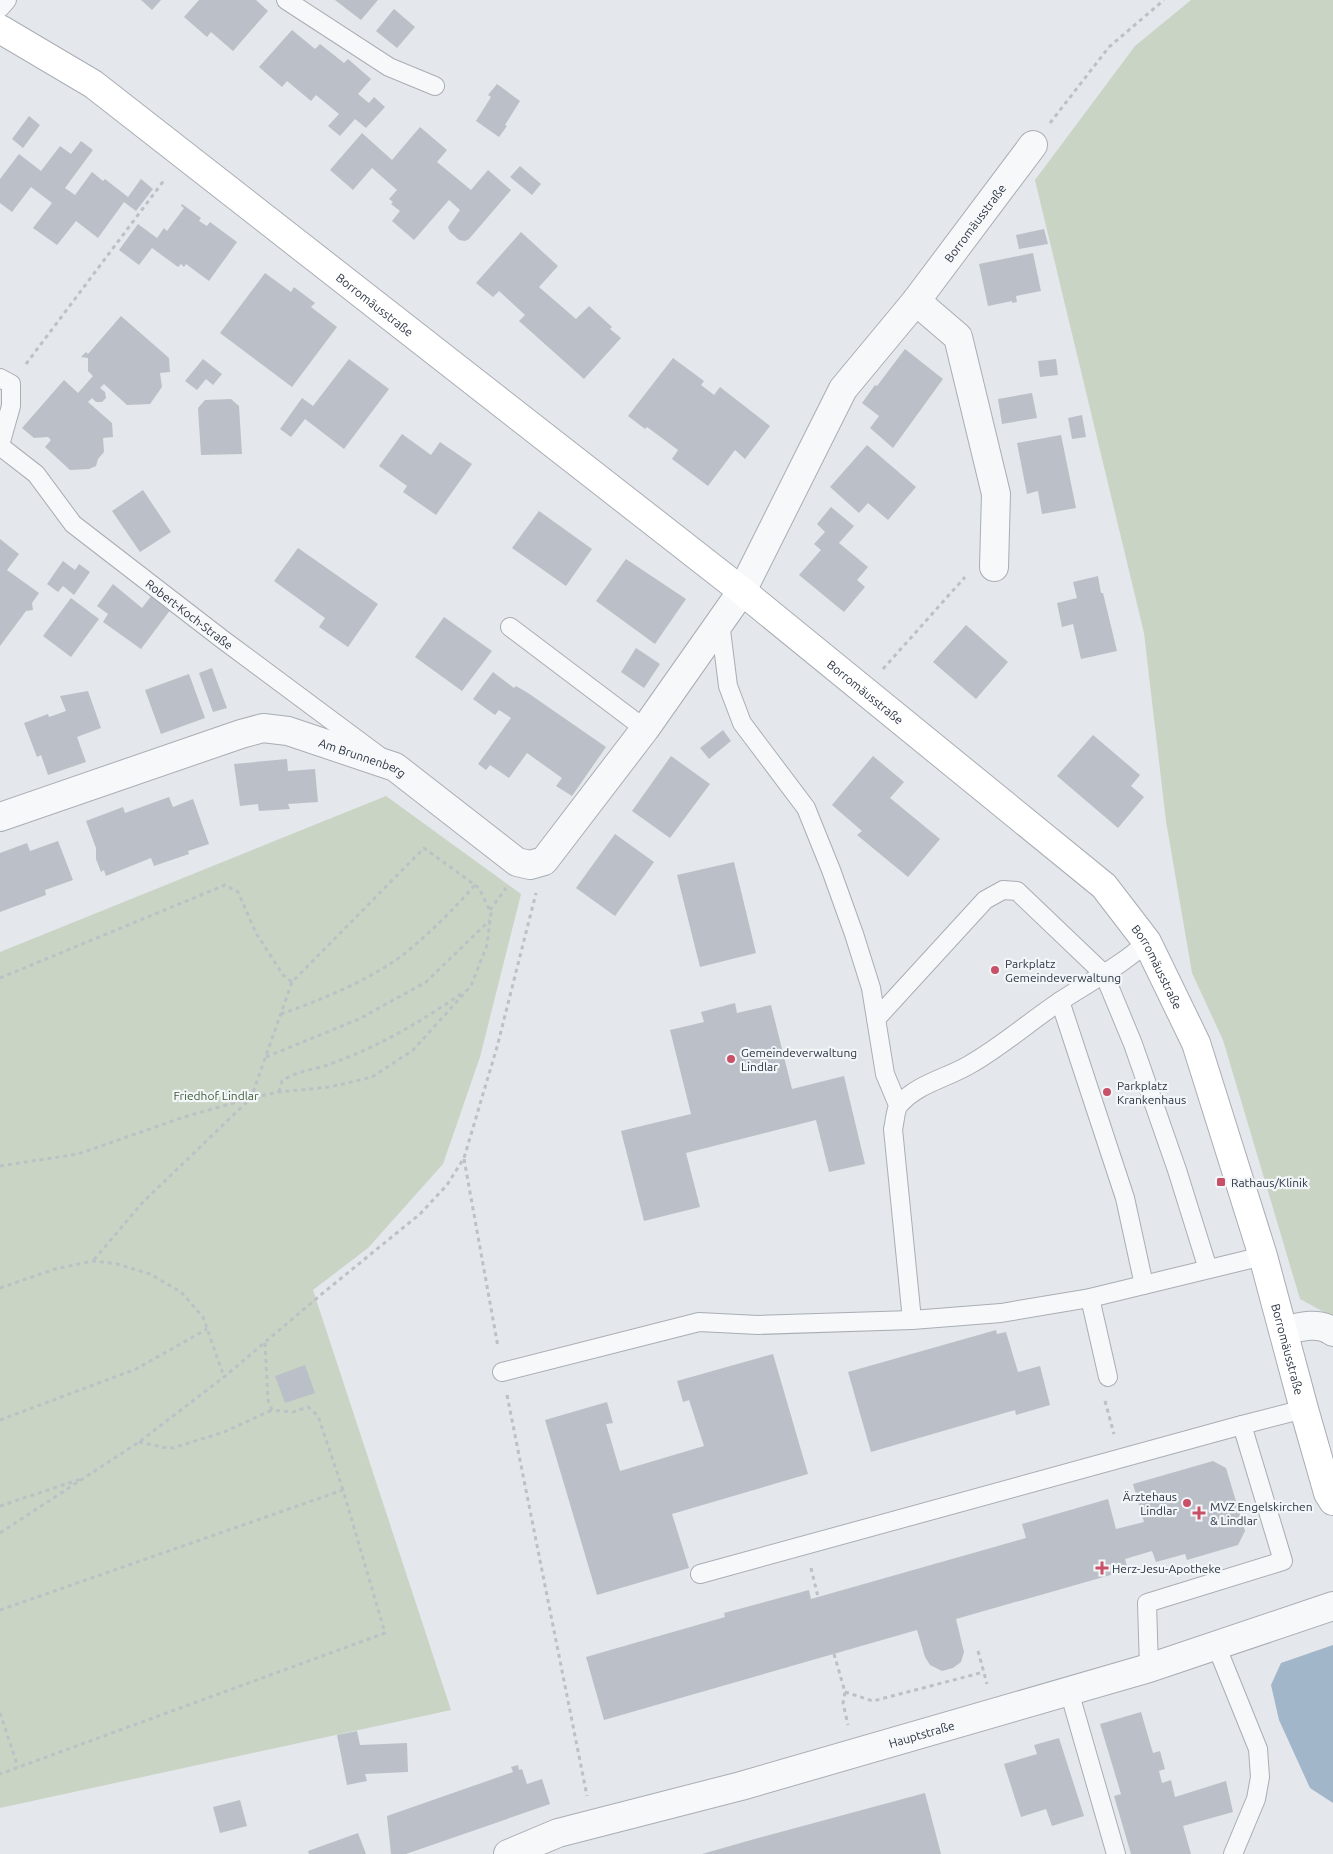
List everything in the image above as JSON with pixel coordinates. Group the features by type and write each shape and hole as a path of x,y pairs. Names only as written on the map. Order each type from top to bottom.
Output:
{"street":[{"name":"Borromäusstraße","path":"0,29 93,84 742,591 1104,886 1148,942 1196,1043 1263,1256 1304,1409 1328,1492 1333,1501"},
{"name":"Borromäusstraße","path":"742,591 843,389 916,301 1033,145"},
{"path":"916,301 958,337 996,494 994,567"},
{"path":"544,861 645,729 742,591"},
{"name":"Am Brunnenberg","path":"0,817 263,728 288,731 395,767 518,862 530,865 544,861"},
{"path":"1284,1331 1308,1325 1330,1329 1333,1332"},
{"name":"Hauptstraße","path":"508,1854 558,1833 741,1786 1149,1668 1333,1606"}],"lane":[{"path":"0,8 8,0"},
{"path":"286,0 389,67 435,86"},
{"name":"Robert-Koch-Straße","path":"0,378 11,384 11,406 0,445 36,474 73,524 395,767"},
{"path":"720,622 728,686 742,723 806,808 854,934 871,988 885,1074 898,1105 893,1129 912,1320"},
{"path":"510,627 645,729"},
{"path":"876,1019 985,900 1003,890 1017,891 1104,974 1133,1044 1165,1134 1208,1269"},
{"path":"898,1105 918,1089 969,1065 1060,1001 1131,957 1148,942"},
{"path":"1060,1001 1125,1198 1144,1285"},
{"path":"502,1372 699,1322 758,1325 912,1320 1001,1313 1090,1298 1263,1256"},
{"path":"1090,1298 1108,1377"},
{"path":"700,1574 1304,1409"},
{"path":"1149,1668 1147,1603 1283,1561 1242,1426"},
{"path":"1216,1645 1258,1749 1260,1777 1256,1799 1233,1854"},
{"path":"1069,1691 1116,1854"}],"path":[{"path":"1033,145 1109,46 1164,0"},
{"path":"38,348 184,155"},
{"path":"864,691 967,575 994,567"},
{"path":"0,1166 78,1154 184,1117 251,1098 279,1092 330,1087 372,1076 413,1050 472,986 487,945 492,913 479,888 424,848 292,982 251,1098 142,1203 93,1261"},
{"path":"0,1533 139,1442 224,1377 420,1214 447,1185 464,1158 497,1048 544,861"},
{"path":"0,978 225,885 238,892 256,933 284,975 292,982"},
{"path":"280,1014 314,1003 388,965 447,916 475,885"},
{"path":"265,1057 359,1019 426,982 491,920"},
{"path":"279,1092 282,1081 291,1075 332,1064 377,1044 430,1015 472,986"},
{"path":"464,1158 502,1372 593,1824"},
{"path":"0,1288 55,1269 93,1261 117,1264 150,1274 181,1292 203,1317 224,1377"},
{"path":"0,1420 136,1370 207,1329"},
{"path":"265,1342 268,1400 272,1410"},
{"path":"1104,1397 1120,1459"},
{"path":"0,1774 385,1633 343,1490 318,1416 308,1407 293,1412 272,1410 224,1432 173,1448 139,1442"},
{"path":"0,1506 84,1478"},
{"path":"0,1610 343,1490"},
{"path":"834,1654 845,1692 843,1703 849,1726"},
{"path":"845,1692 873,1701 984,1672"},
{"path":"0,1713 18,1767"}],"green space":[{"path":"1191,0 1333,0 1333,1317 1300,1299 1223,1040 1192,973 1166,821 1144,633 1035,180 1135,46"},
{"name":"Friedhof Lindlar","path":"386,796 521,894 480,1057 443,1164 368,1248 313,1290 451,1710 0,1808 0,952"}],"water":[{"path":"1333,1645 1333,1803 1310,1788 1279,1720 1271,1685 1281,1663"}],"building":[{"path":"141,0 161,0 152,10"},
{"path":"199,0 256,0 268,11 233,51 211,32 207,37 184,17"},
{"path":"335,0 378,0 361,20"},
{"path":"394,9 415,27 397,48 376,31"},
{"path":"292,30 315,49 320,44 344,63 348,59 371,79 358,94 369,103 374,97 385,107 366,128 355,119 340,136 328,126 339,114 316,95 311,101 287,81 282,87 259,67"},
{"path":"497,84 520,101 499,137 476,121 491,97 488,95"},
{"path":"29,116 40,125 23,148 12,139"},
{"path":"420,127 447,150 437,162 471,190 488,170 511,190 469,239 465,241 459,240 450,232 448,227 460,210 449,200 414,240 392,221 400,211 391,204 393,202 389,199 397,190 372,168 353,190 330,170 362,133 392,160"},
{"path":"81,141 93,150 65,188 75,195 92,172 103,181 105,179 128,197 141,179 153,189 136,211 124,202 98,238 76,221 57,245 33,228 52,203 31,187 12,212 0,203 0,179 19,154 41,171 60,146 71,154"},
{"path":"520,166 541,184 532,195 510,177"},
{"path":"182,204 201,218 199,221 207,226 210,222 237,242 209,281 186,264 184,267 181,264 178,267 152,248 139,265 119,250 138,224 157,238 164,228 167,231 184,208 181,206"},
{"path":"1044,229 1048,244 1019,249 1016,235"},
{"path":"521,232 558,266 539,287 576,319 589,306 621,338 584,379 519,321 525,315 499,291 493,297 476,283"},
{"path":"1033,253 1041,291 1016,296 1017,302 1012,303 1012,301 988,306 979,264"},
{"path":"265,273 291,292 294,287 315,303 311,307 337,327 292,387 220,333"},
{"path":"121,316 169,358 170,372 160,373 162,387 150,404 127,405 104,384 100,388 105,392 106,398 102,402 96,402 92,398 88,402 112,423 113,437 103,438 104,452 98,459 96,466 89,469 70,470 45,447 51,440 48,437 34,438 22,428 64,380 78,393 93,376 88,371 88,358 81,357 86,352 88,354"},
{"path":"905,349 943,379 893,448 870,428 879,416 862,403"},
{"path":"673,358 704,381 701,385 714,395 720,387 770,426 745,459 735,450 708,486 672,459 678,450 647,427 645,429 628,416"},
{"path":"203,359 222,374 213,385 206,379 197,390 185,381"},
{"path":"349,359 389,389 344,449 305,419 291,437 280,429 302,398 313,406"},
{"path":"1056,359 1058,375 1040,377 1038,361"},
{"path":"1032,393 1037,418 1002,424 998,399"},
{"path":"231,399 239,406 242,454 201,455 198,408 205,400"},
{"path":"1082,415 1086,437 1072,439 1068,418"},
{"path":"402,434 431,455 440,442 472,464 436,515 403,492 407,486 379,466"},
{"path":"1061,435 1076,508 1042,514 1038,491 1027,494 1017,443"},
{"path":"867,445 916,487 888,520 868,503 859,513 830,487"},
{"path":"143,490 171,532 140,552 112,511"},
{"path":"831,507 854,526 839,543 868,567 857,580 865,587 844,612 799,575 821,550 814,544 825,532 817,524"},
{"path":"539,511 592,549 566,586 512,548"},
{"path":"0,539 19,554 7,570 39,593 32,603 33,610 26,611 0,646"},
{"path":"298,548 378,604 348,647 319,627 325,618 274,581"},
{"path":"626,559 686,599 655,644 596,601"},
{"path":"63,561 75,570 79,564 90,572 74,595 63,586 58,592 47,584"},
{"path":"1098,576 1117,651 1081,659 1073,624 1062,627 1057,603 1077,598 1073,582"},
{"path":"113,584 142,608 152,595 171,609 141,649 103,622 108,614 97,606"},
{"path":"71,598 99,619 71,657 43,636"},
{"path":"444,617 492,651 462,691 415,657"},
{"path":"966,625 1008,662 976,699 933,662"},
{"path":"636,648 660,664 644,688 621,672"},
{"path":"212,668 227,708 213,712 199,673"},
{"path":"493,672 514,688 516,686 528,693 606,747 572,796 556,786 562,778 527,753 509,778 490,765 486,770 478,764 511,718 499,710 495,715 473,699"},
{"path":"189,674 205,718 161,734 145,690"},
{"path":"88,691 101,728 77,737 86,762 48,775 41,755 37,757 24,723 48,714 49,717 66,711 60,696"},
{"path":"723,730 731,741 709,759 700,748"},
{"path":"1093,735 1140,775 1131,786 1144,797 1118,828 1057,776"},
{"path":"671,756 710,784 670,838 632,811"},
{"path":"873,756 904,782 890,798 940,839 908,877 857,835 862,831 832,805"},
{"path":"287,759 288,771 315,769 318,802 288,804 290,809 259,811 258,804 240,806 234,764"},
{"path":"169,797 173,807 193,799 209,844 188,851 189,854 154,866 151,858 106,876 104,870 101,872 96,859 96,848 86,821 123,807 125,813"},
{"path":"615,834 654,862 615,916 576,888"},
{"path":"58,841 73,880 45,890 46,895 0,912 0,853 27,843 30,851"},
{"path":"734,862 756,953 700,967 677,875"},
{"path":"735,1003 737,1013 771,1005 792,1089 844,1076 865,1164 829,1172 816,1120 686,1153 700,1207 644,1221 621,1131 691,1114 670,1030 704,1022 701,1012"},
{"path":"996,1330 997,1334 1006,1332 1018,1372 1040,1366 1050,1405 1016,1415 1015,1410 871,1452 848,1372"},
{"path":"773,1354 808,1474 672,1514 689,1568 597,1595 545,1420 607,1402 613,1423 606,1424 620,1471 704,1446 689,1400 683,1402 677,1381"},
{"path":"305,1365 315,1393 285,1403 275,1376"},
{"path":"1213,1461 1226,1468 1245,1531 1238,1545 1187,1560 1185,1554 1156,1562 1152,1551 1125,1559 1128,1570 956,1619 964,1652 961,1662 953,1668 942,1671 930,1665 925,1657 917,1630 604,1720 586,1657 725,1617 724,1613 809,1590 811,1599 1026,1538 1022,1524 1108,1499 1116,1529 1144,1522 1133,1484"},
{"path":"1141,1712 1153,1753 1160,1751 1165,1769 1159,1771 1162,1783 1171,1780 1175,1797 1226,1781 1233,1812 1183,1826 1191,1854 1131,1854 1114,1796 1121,1794 1100,1724"},
{"path":"357,1731 360,1745 407,1743 408,1772 365,1774 367,1781 347,1785 337,1735"},
{"path":"1059,1738 1084,1816 1052,1826 1046,1809 1021,1817 1004,1764 1037,1754 1034,1745"},
{"path":"518,1765 519,1770 522,1769 527,1784 542,1779 550,1804 406,1854 391,1854 387,1816 513,1772 511,1767"},
{"path":"925,1793 941,1854 702,1854 758,1838"},
{"path":"240,1800 247,1826 220,1833 213,1807"},
{"path":"358,1833 366,1854 309,1854 308,1851"}],"place":[{"name":"Parkplatz Gemeindeverwaltung","path":"995,970"},
{"name":"Gemeindeverwaltung Lindlar","path":"731,1059"},
{"name":"Parkplatz Krankenhaus","path":"1107,1092"},
{"name":"Rathaus/Klinik","path":"1221,1182"},
{"name":"Ärztehaus Lindlar","path":"1187,1503"},
{"name":"MVZ Engelskirchen & Lindlar","path":"1199,1513"},
{"name":"Herz-Jesu-Apotheke","path":"1102,1568"}]}
